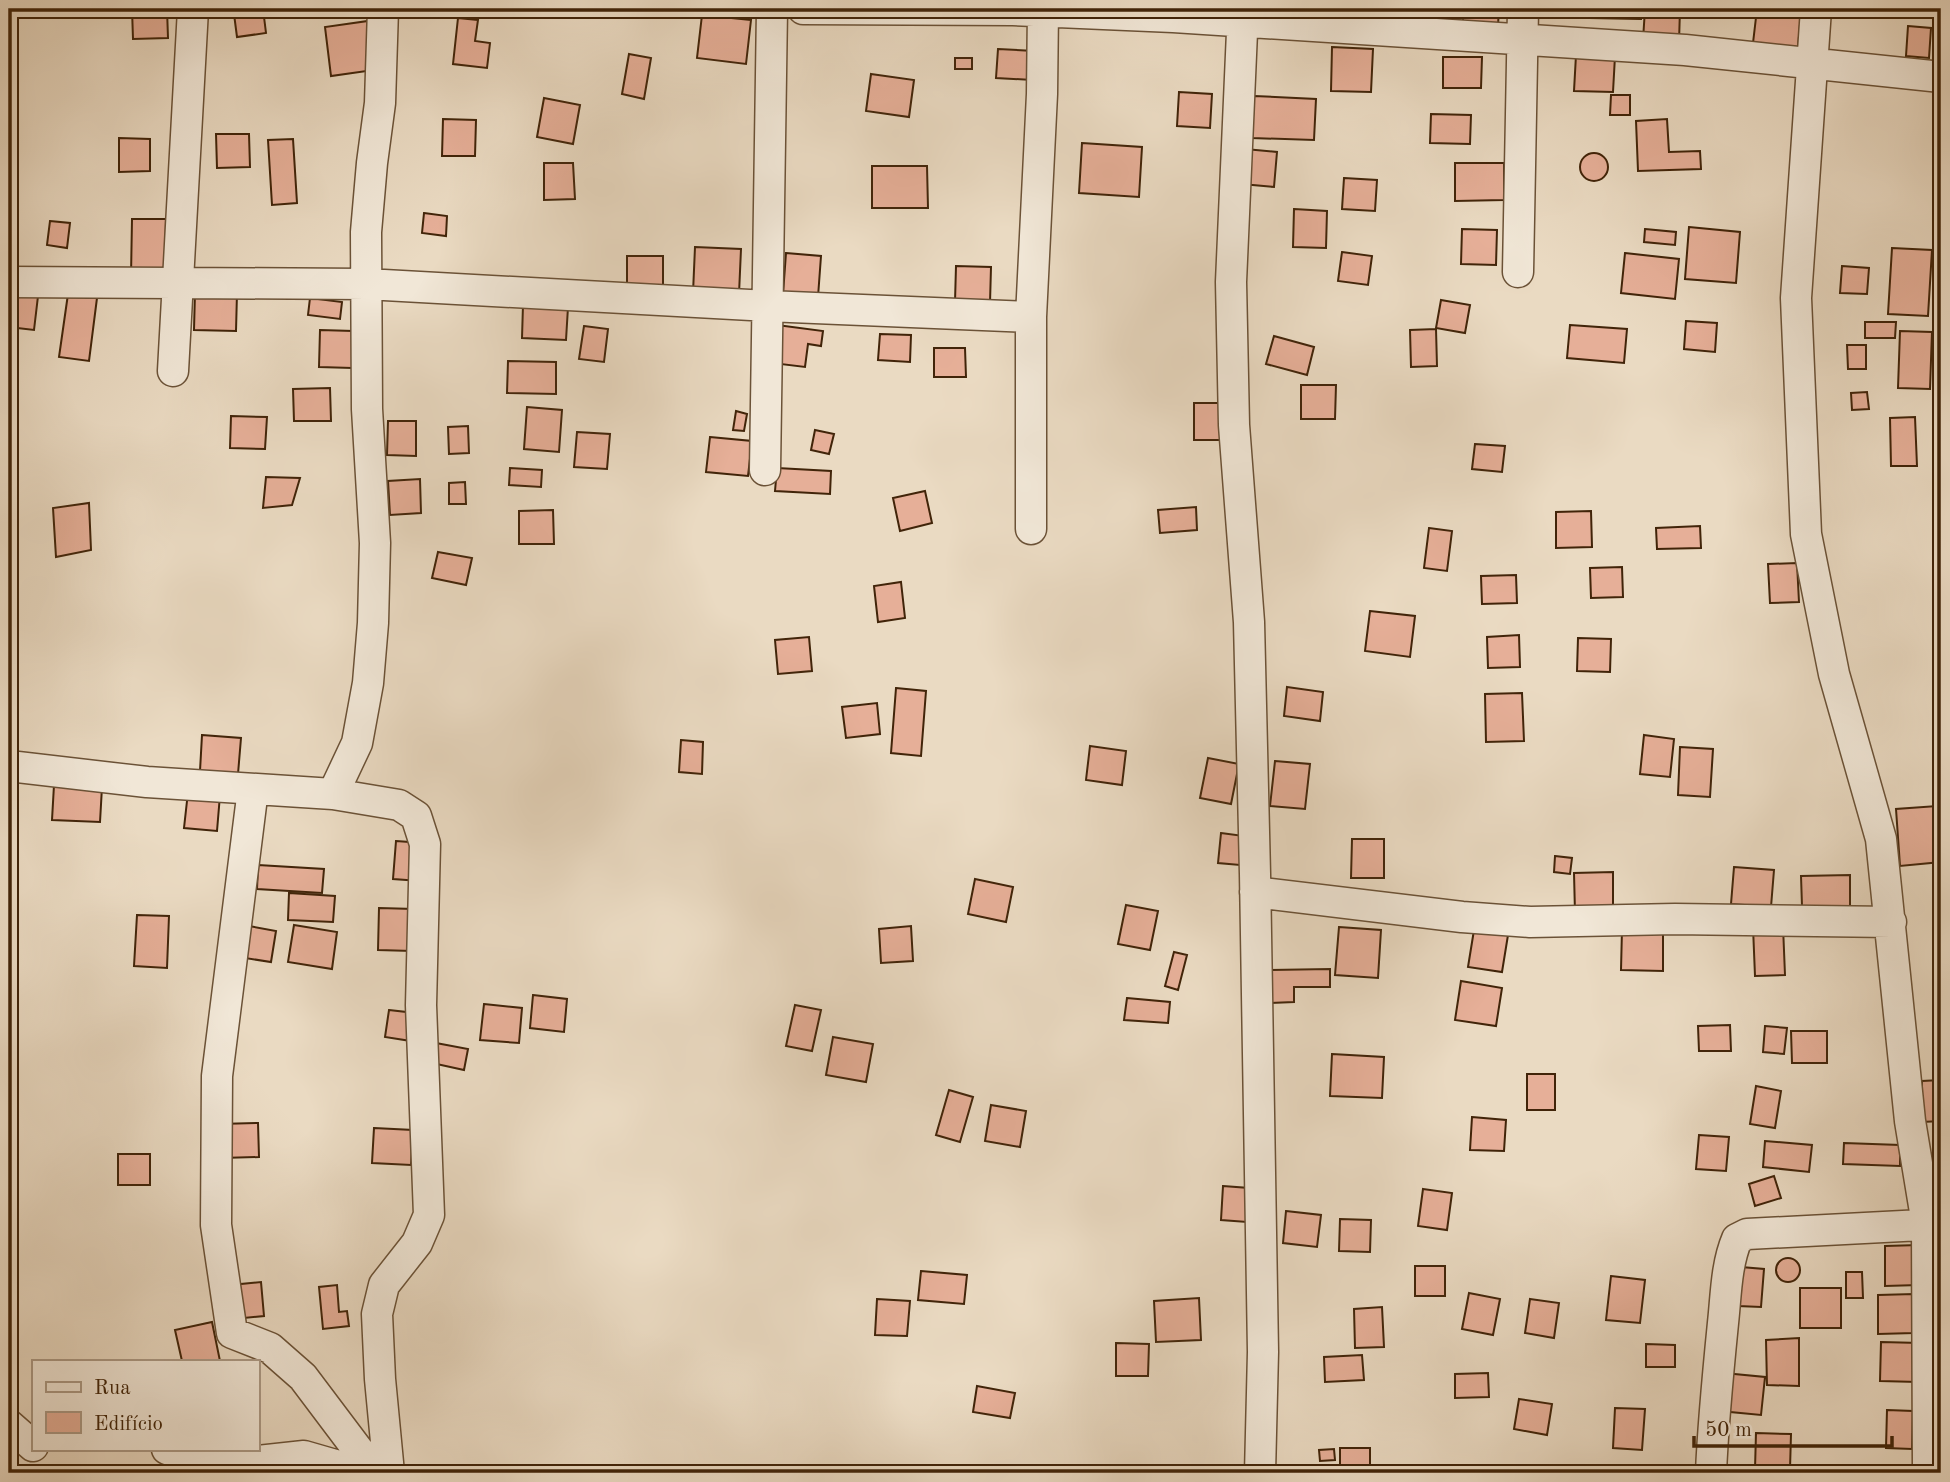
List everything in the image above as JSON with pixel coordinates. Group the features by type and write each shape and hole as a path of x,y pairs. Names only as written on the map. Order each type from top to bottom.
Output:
{"street":[{"path":"173,371 193,9"},
{"path":"333,794 357,743 368,683 373,623 375,543 367,409 366,232 380,103 383,9"},
{"path":"765,470 772,9"},
{"path":"803,9 1043,10 1242,15 1523,40 1685,50 1941,77"},
{"path":"1518,272 1523,9"},
{"path":"1816,9 1796,298 1806,534 1834,674 1881,839 1910,1121 1934,1224 1928,1473"},
{"path":"1031,529 1031,317 1042,94 1043,10"},
{"path":"1242,15 1231,282 1234,425 1249,622 1264,1352 1260,1473"},
{"path":"9,282 366,284 1031,317"},
{"path":"9,766 147,782 333,794 399,805 416,816 425,844 421,1005 429,1215 417,1243 384,1285 377,1314 389,1473"},
{"path":"253,789 217,1089 216,1225 232,1333 270,1348 303,1377 358,1450 380,1473"},
{"path":"1255,892 1462,917 1530,922 1675,919 1891,922"},
{"path":"1711,1473 1713,1417 1726,1293 1731,1252 1737,1239 1747,1234 1934,1224"},
{"path":"9,1425 32,1444"},
{"path":"170,1450 211,1466 304,1456 363,1473"}],"building":[{"path":"132,9 167,9 168,38 133,39"},
{"path":"263,9 266,33 237,37 234,14"},
{"path":"1463,9 1499,9 1498,25 1463,24"},
{"path":"1590,9 1641,9 1641,19 1590,18"},
{"path":"1645,9 1680,9 1679,42 1643,40"},
{"path":"1757,9 1801,12 1798,48 1753,43"},
{"path":"702,15 751,20 746,64 697,58"},
{"path":"458,18 478,20 475,41 490,43 487,68 453,64"},
{"path":"368,21 374,70 331,76 325,27"},
{"path":"1908,26 1931,28 1929,58 1906,56"},
{"path":"1332,47 1373,49 1371,92 1331,91"},
{"path":"998,49 1034,51 1032,80 996,78"},
{"path":"629,54 651,58 644,99 622,94"},
{"path":"1576,55 1615,56 1613,92 1574,91"},
{"path":"1443,57 1482,57 1481,88 1443,88"},
{"path":"955,58 972,58 972,69 955,69"},
{"path":"871,74 914,80 909,117 866,111"},
{"path":"1179,92 1212,94 1210,128 1177,126"},
{"path":"1611,95 1630,95 1630,115 1610,115"},
{"path":"1254,96 1316,99 1314,140 1252,138"},
{"path":"544,98 580,105 573,144 537,137"},
{"path":"1431,114 1471,115 1470,144 1430,143"},
{"path":"443,119 476,120 475,156 442,156"},
{"path":"1667,119 1669,152 1700,151 1701,169 1638,171 1636,121"},
{"path":"216,134 249,134 250,167 217,168"},
{"path":"119,138 150,139 150,171 119,172"},
{"path":"293,139 297,203 272,205 268,140"},
{"path":"1082,143 1142,147 1139,197 1079,193"},
{"path":"1245,149 1277,152 1274,187 1242,184"},
{"path":"1594,153 1604,157 1608,167 1604,177 1594,181 1584,177 1580,167 1584,157"},
{"path":"544,163 573,163 575,199 544,200"},
{"path":"1455,163 1504,163 1504,200 1455,201"},
{"path":"872,166 927,166 928,208 872,208"},
{"path":"1344,178 1377,180 1375,211 1342,209"},
{"path":"1294,209 1327,211 1326,248 1293,247"},
{"path":"424,213 447,216 446,236 422,233"},
{"path":"132,219 166,219 165,277 131,276"},
{"path":"50,221 70,223 67,248 47,245"},
{"path":"1689,227 1740,232 1736,283 1685,279"},
{"path":"1462,229 1497,230 1496,265 1461,264"},
{"path":"1645,229 1676,232 1675,245 1644,242"},
{"path":"695,247 741,249 739,294 693,293"},
{"path":"1892,248 1932,250 1928,316 1888,314"},
{"path":"1342,252 1372,256 1368,285 1338,281"},
{"path":"786,253 821,256 818,297 783,294"},
{"path":"1625,253 1679,259 1675,299 1621,293"},
{"path":"627,256 663,256 663,288 627,289"},
{"path":"956,266 991,267 990,303 955,302"},
{"path":"1842,266 1869,268 1867,294 1840,293"},
{"path":"9,292 38,296 34,330 9,327"},
{"path":"195,292 237,293 236,331 194,330"},
{"path":"68,294 97,298 89,361 59,357"},
{"path":"310,298 342,302 340,319 308,315"},
{"path":"1441,300 1470,305 1465,333 1436,328"},
{"path":"523,305 568,307 566,340 522,338"},
{"path":"1686,321 1717,323 1715,352 1684,349"},
{"path":"1865,322 1896,322 1895,338 1865,338"},
{"path":"777,325 823,331 821,346 808,344 805,367 772,363"},
{"path":"1570,325 1627,329 1624,363 1567,358"},
{"path":"584,326 608,329 604,362 579,359"},
{"path":"1436,329 1437,366 1411,367 1410,330"},
{"path":"320,330 353,331 352,368 319,367"},
{"path":"1900,331 1932,332 1930,389 1898,388"},
{"path":"880,334 911,335 910,362 878,360"},
{"path":"1274,336 1314,347 1307,375 1266,364"},
{"path":"1847,345 1866,345 1866,369 1848,369"},
{"path":"934,348 965,348 966,377 934,377"},
{"path":"508,361 556,362 556,394 507,393"},
{"path":"1301,385 1336,385 1335,419 1301,419"},
{"path":"330,388 331,421 294,421 293,389"},
{"path":"1867,392 1869,409 1852,410 1851,393"},
{"path":"1194,403 1223,403 1224,440 1194,440"},
{"path":"527,407 562,410 559,452 524,449"},
{"path":"736,411 747,414 744,431 733,430"},
{"path":"231,416 267,417 265,449 230,448"},
{"path":"1915,417 1917,466 1891,466 1890,418"},
{"path":"388,421 416,421 416,456 387,455"},
{"path":"468,426 469,453 449,454 448,427"},
{"path":"815,430 834,434 829,454 811,450"},
{"path":"577,432 610,434 607,469 574,467"},
{"path":"710,437 752,441 748,476 706,472"},
{"path":"1475,444 1505,446 1502,472 1472,469"},
{"path":"510,468 542,470 541,487 509,485"},
{"path":"777,468 831,471 830,494 775,491"},
{"path":"266,477 300,478 292,505 263,508"},
{"path":"420,479 421,513 390,515 388,481"},
{"path":"465,482 466,504 449,504 449,483"},
{"path":"925,491 932,523 900,531 893,498"},
{"path":"89,503 91,550 56,557 53,508"},
{"path":"1196,507 1197,530 1160,533 1158,510"},
{"path":"553,510 554,544 519,544 519,511"},
{"path":"1591,511 1592,547 1556,548 1556,512"},
{"path":"1700,526 1701,548 1657,549 1656,528"},
{"path":"1429,528 1452,531 1447,571 1424,568"},
{"path":"438,552 472,558 466,585 432,578"},
{"path":"1797,563 1799,602 1770,603 1768,564"},
{"path":"1622,567 1623,597 1591,598 1590,568"},
{"path":"1516,575 1517,603 1482,604 1481,576"},
{"path":"901,582 905,618 878,622 874,586"},
{"path":"1370,611 1415,616 1410,657 1365,651"},
{"path":"1519,635 1520,667 1488,668 1487,637"},
{"path":"809,637 812,671 778,674 775,640"},
{"path":"1578,638 1611,639 1610,672 1577,671"},
{"path":"1287,687 1323,692 1320,721 1284,716"},
{"path":"896,688 926,691 921,756 891,753"},
{"path":"1522,693 1524,741 1486,742 1485,694"},
{"path":"877,703 880,734 846,738 842,707"},
{"path":"202,735 241,738 238,774 200,771"},
{"path":"1644,735 1674,739 1670,777 1640,774"},
{"path":"681,740 703,742 702,774 679,772"},
{"path":"1090,746 1126,751 1122,785 1086,780"},
{"path":"1680,747 1713,749 1710,797 1678,795"},
{"path":"1208,758 1239,764 1231,804 1200,798"},
{"path":"1275,761 1310,764 1305,809 1270,806"},
{"path":"54,785 102,787 100,822 52,820"},
{"path":"188,792 220,795 217,831 184,828"},
{"path":"1937,806 1941,862 1900,866 1896,809"},
{"path":"1221,833 1244,836 1240,865 1218,863"},
{"path":"1352,839 1384,839 1384,878 1351,878"},
{"path":"396,841 423,843 420,881 393,879"},
{"path":"1555,856 1572,858 1570,874 1554,872"},
{"path":"258,865 324,869 322,893 257,889"},
{"path":"1734,867 1774,870 1771,907 1731,904"},
{"path":"1613,872 1613,913 1575,913 1574,873"},
{"path":"1850,875 1850,906 1802,906 1801,876"},
{"path":"975,879 1013,887 1006,922 968,914"},
{"path":"289,893 335,896 333,922 288,920"},
{"path":"1126,905 1158,911 1150,950 1118,944"},
{"path":"379,908 414,909 412,951 378,950"},
{"path":"9,915 17,915 17,950 9,950"},
{"path":"137,915 169,916 167,968 134,966"},
{"path":"294,925 337,932 332,969 288,962"},
{"path":"249,926 276,931 271,962 245,958"},
{"path":"911,926 913,961 881,963 879,929"},
{"path":"1783,926 1785,975 1755,976 1753,927"},
{"path":"1339,927 1381,930 1378,978 1335,975"},
{"path":"1622,929 1663,929 1663,971 1621,970"},
{"path":"1474,930 1508,935 1502,972 1468,967"},
{"path":"1174,952 1187,955 1178,990 1165,986"},
{"path":"1330,969 1330,987 1294,987 1294,1002 1268,1003 1267,970"},
{"path":"1461,981 1502,988 1496,1026 1455,1020"},
{"path":"533,995 567,999 564,1032 530,1028"},
{"path":"1127,998 1170,1002 1168,1023 1124,1020"},
{"path":"484,1004 522,1008 519,1043 480,1040"},
{"path":"795,1005 821,1010 812,1051 786,1046"},
{"path":"389,1010 415,1013 411,1041 385,1037"},
{"path":"1730,1025 1731,1051 1699,1051 1698,1026"},
{"path":"1765,1026 1787,1028 1784,1054 1763,1052"},
{"path":"1791,1031 1827,1031 1827,1063 1792,1063"},
{"path":"833,1037 873,1044 866,1082 826,1075"},
{"path":"436,1043 468,1049 464,1070 432,1063"},
{"path":"1332,1054 1384,1057 1382,1098 1330,1096"},
{"path":"1527,1074 1555,1074 1555,1110 1527,1110"},
{"path":"1941,1080 1941,1121 1922,1122 1922,1081"},
{"path":"1756,1086 1781,1091 1775,1128 1750,1124"},
{"path":"949,1090 973,1097 960,1142 936,1135"},
{"path":"991,1105 1026,1111 1020,1147 985,1141"},
{"path":"1472,1117 1506,1120 1504,1151 1470,1150"},
{"path":"258,1123 259,1157 221,1158 219,1124"},
{"path":"374,1128 413,1130 411,1165 372,1163"},
{"path":"1699,1135 1729,1137 1726,1171 1696,1169"},
{"path":"1765,1141 1812,1145 1809,1172 1763,1167"},
{"path":"1844,1143 1900,1145 1900,1166 1843,1164"},
{"path":"118,1154 150,1154 150,1185 118,1185"},
{"path":"1774,1176 1781,1198 1755,1206 1749,1184"},
{"path":"1223,1186 1249,1188 1247,1222 1221,1220"},
{"path":"1423,1189 1452,1193 1447,1230 1418,1226"},
{"path":"1286,1211 1321,1215 1317,1247 1283,1243"},
{"path":"1340,1219 1371,1220 1370,1252 1339,1251"},
{"path":"1919,1245 1919,1285 1885,1286 1885,1246"},
{"path":"1788,1258 1796,1262 1800,1270 1796,1278 1788,1282 1780,1278 1776,1270 1780,1262"},
{"path":"1415,1266 1445,1266 1445,1296 1415,1296"},
{"path":"1741,1267 1764,1269 1761,1307 1738,1306"},
{"path":"921,1271 967,1275 964,1304 918,1300"},
{"path":"1846,1272 1862,1272 1863,1298 1846,1298"},
{"path":"1611,1276 1645,1280 1640,1323 1606,1320"},
{"path":"261,1282 264,1316 234,1319 231,1285"},
{"path":"337,1285 339,1312 347,1311 349,1326 323,1329 319,1287"},
{"path":"1800,1288 1841,1288 1841,1328 1800,1328"},
{"path":"1469,1293 1500,1299 1493,1335 1462,1329"},
{"path":"1914,1294 1914,1333 1878,1334 1878,1295"},
{"path":"1199,1298 1201,1340 1156,1342 1154,1301"},
{"path":"877,1299 910,1301 907,1336 875,1335"},
{"path":"1530,1299 1559,1303 1554,1338 1525,1333"},
{"path":"1382,1307 1384,1347 1355,1348 1354,1309"},
{"path":"212,1322 220,1360 182,1360 175,1330"},
{"path":"1799,1338 1799,1386 1767,1385 1766,1340"},
{"path":"1881,1342 1920,1343 1918,1382 1880,1381"},
{"path":"1116,1343 1149,1344 1148,1376 1116,1376"},
{"path":"1646,1344 1675,1345 1675,1367 1646,1367"},
{"path":"1362,1355 1364,1380 1325,1382 1324,1357"},
{"path":"1488,1373 1489,1397 1455,1398 1455,1374"},
{"path":"1724,1373 1765,1377 1761,1415 1720,1411"},
{"path":"977,1386 1015,1393 1010,1418 973,1412"},
{"path":"1519,1399 1552,1404 1547,1435 1514,1429"},
{"path":"1615,1408 1645,1409 1642,1450 1613,1448"},
{"path":"1887,1410 1913,1411 1912,1449 1886,1448"},
{"path":"1756,1433 1791,1434 1790,1469 1755,1469"},
{"path":"1340,1448 1370,1448 1370,1473 1340,1473"},
{"path":"1334,1449 1335,1460 1320,1461 1319,1450"},
{"path":"823,1467 857,1470 857,1473 823,1473"},
{"path":"914,1470 944,1470 944,1473 914,1473"}]}
